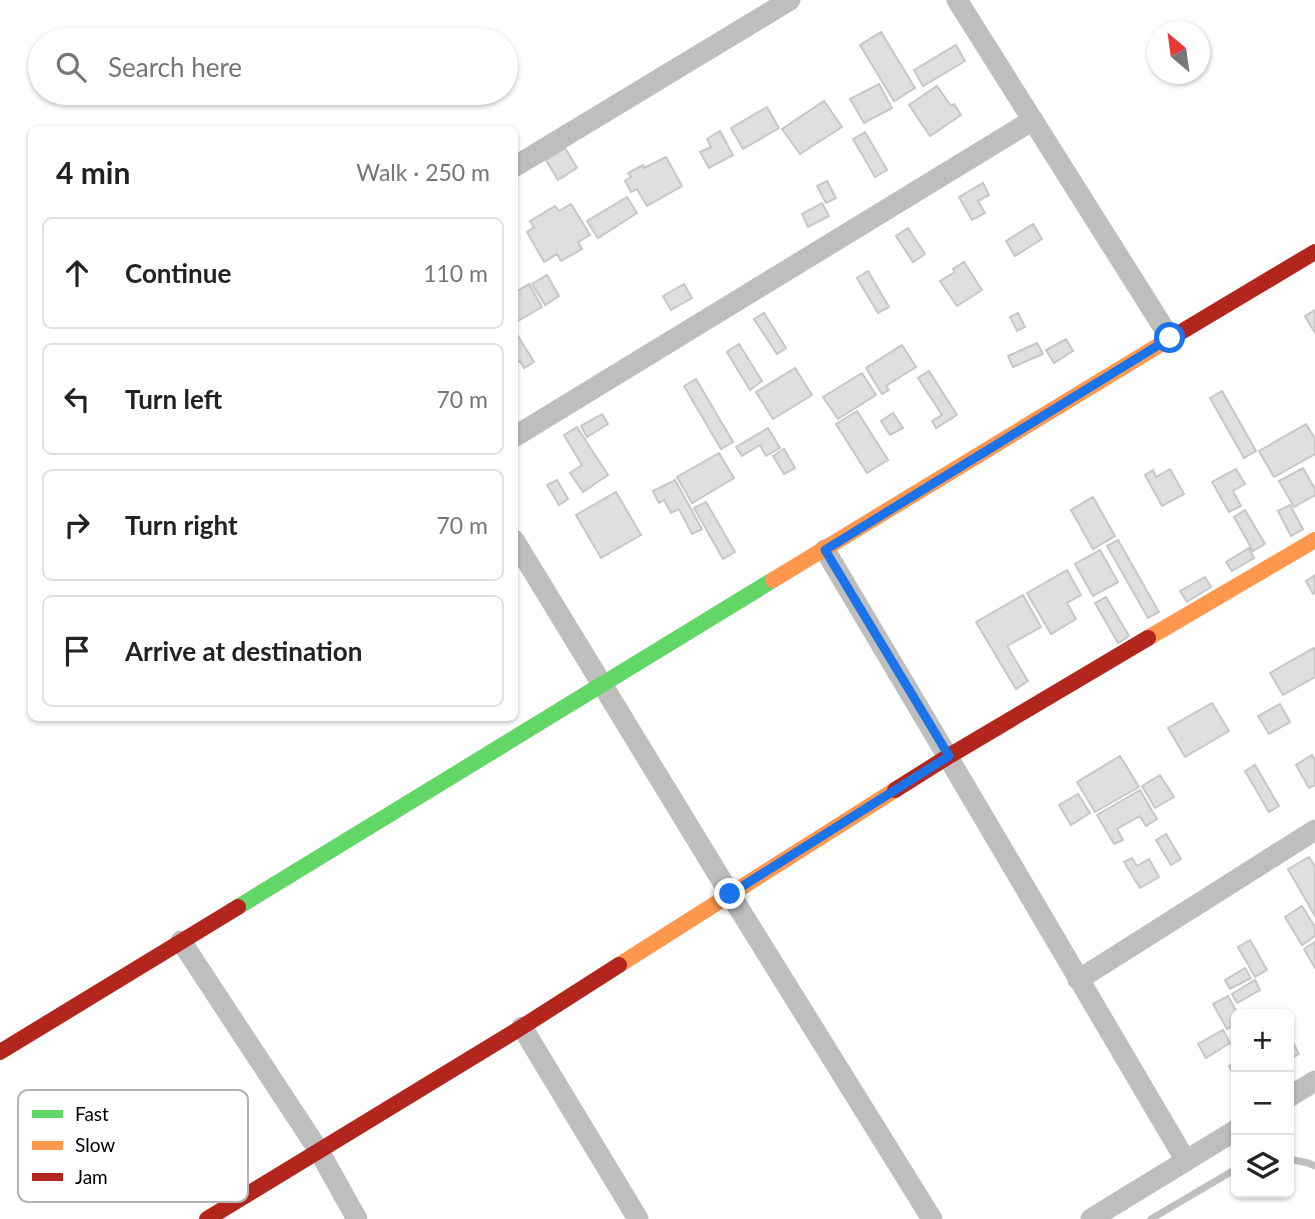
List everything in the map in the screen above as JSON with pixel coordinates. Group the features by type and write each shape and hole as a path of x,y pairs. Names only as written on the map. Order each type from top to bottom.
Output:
{"street":[{"path":"518,165 790,0"},
{"path":"957,0 1170,338"},
{"path":"518,434 1033,120"},
{"path":"0,1052 1315,252"},
{"path":"248,1194 522,1027 949,756 1315,540"},
{"path":"518,547 932,1219"},
{"path":"825,550 1186,1161"},
{"path":"1078,980 1315,830"},
{"path":"181,941 319,1151 358,1219"},
{"path":"522,1027 638,1219"},
{"path":"1294,1094 1315,1081"},
{"path":"1091,1219 1231,1133"},
{"path":"207,1219 235,1202"}],"building":[{"path":"881,32 915,88 894,101 860,45"},
{"path":"956,45 965,61 923,86 914,70"},
{"path":"879,84 892,108 864,123 850,99"},
{"path":"937,86 961,115 930,136 909,105"},
{"path":"824,101 842,127 800,154 782,129"},
{"path":"767,107 779,128 743,149 731,128"},
{"path":"720,131 733,155 709,168 700,152 711,147 707,139"},
{"path":"865,132 887,170 875,177 853,139"},
{"path":"565,148 577,168 558,180 546,160"},
{"path":"666,157 682,186 647,206 637,189 631,192 625,181 631,177 628,173"},
{"path":"827,181 836,198 826,203 817,186"},
{"path":"983,183 989,195 978,201 985,213 972,220 959,197"},
{"path":"627,197 637,213 598,238 587,221"},
{"path":"822,203 829,216 808,227 802,214"},
{"path":"571,204 590,235 578,242 582,249 561,261 557,254 544,262 527,232 534,227 530,221 555,206 559,211"},
{"path":"1033,224 1042,239 1015,256 1006,241"},
{"path":"908,228 925,254 913,262 896,236"},
{"path":"964,262 982,290 957,306 940,281 955,272 953,269"},
{"path":"868,271 889,307 878,313 857,278"},
{"path":"547,275 559,296 545,305 532,284"},
{"path":"529,284 542,307 518,321 518,291"},
{"path":"684,284 692,298 671,310 663,296"},
{"path":"1315,310 1315,333 1305,316"},
{"path":"764,313 786,348 777,354 754,319"},
{"path":"1018,313 1025,327 1017,331 1010,317"},
{"path":"518,336 534,362 524,368 520,361 518,362"},
{"path":"1066,339 1073,351 1054,363 1046,350"},
{"path":"1037,343 1043,354 1013,367 1008,356"},
{"path":"739,344 762,381 750,390 727,352"},
{"path":"902,345 916,367 886,386 889,390 882,394 866,368"},
{"path":"795,368 812,395 773,419 756,392"},
{"path":"929,371 957,415 936,428 932,421 942,415 918,378"},
{"path":"862,373 876,395 838,419 823,397"},
{"path":"696,379 733,442 721,449 684,386"},
{"path":"1222,391 1256,451 1244,458 1210,398"},
{"path":"857,411 888,460 867,473 836,424"},
{"path":"893,413 903,428 890,435 881,421"},
{"path":"602,414 608,424 587,437 581,426"},
{"path":"1306,424 1315,439 1315,454 1274,477 1259,451"},
{"path":"577,427 608,475 583,492 570,473 582,465 564,435"},
{"path":"768,428 780,448 766,456 760,445 742,456 736,447"},
{"path":"784,449 795,468 784,474 773,456"},
{"path":"719,453 734,478 692,503 677,477"},
{"path":"1303,468 1315,489 1315,495 1294,507 1279,481"},
{"path":"1170,469 1184,494 1162,506 1145,475 1153,470 1156,477"},
{"path":"1236,469 1245,484 1233,491 1241,506 1229,512 1212,482"},
{"path":"557,480 568,499 559,505 547,485"},
{"path":"675,480 702,529 692,534 679,509 671,513 664,500 659,503 653,491"},
{"path":"616,492 641,535 601,558 576,515"},
{"path":"1093,497 1115,536 1093,549 1071,510"},
{"path":"706,502 735,552 723,559 694,508"},
{"path":"1290,505 1303,529 1291,536 1278,511"},
{"path":"1245,510 1265,544 1253,551 1234,517"},
{"path":"1118,540 1159,612 1148,618 1107,546"},
{"path":"1249,548 1254,558 1232,571 1226,562"},
{"path":"1100,550 1118,582 1093,596 1075,564"},
{"path":"1067,570 1081,595 1067,603 1076,619 1051,634 1027,593"},
{"path":"1315,575 1315,593 1313,594 1306,581"},
{"path":"1205,577 1211,587 1187,602 1180,591"},
{"path":"1023,595 1041,627 1007,646 1028,681 1016,689 976,622"},
{"path":"1106,597 1129,636 1118,643 1095,603"},
{"path":"1314,648 1315,677 1283,695 1270,673"},
{"path":"1212,703 1229,731 1185,757 1168,728"},
{"path":"1280,704 1290,722 1269,734 1258,716"},
{"path":"1312,755 1315,760 1315,785 1309,788 1296,765"},
{"path":"1120,756 1139,787 1095,812 1077,782"},
{"path":"1255,765 1279,806 1269,812 1245,771"},
{"path":"1160,775 1174,797 1155,808 1142,786"},
{"path":"1140,790 1157,819 1146,826 1140,816 1117,829 1123,840 1114,844 1097,815"},
{"path":"1078,794 1090,813 1071,825 1059,805"},
{"path":"1166,834 1181,859 1171,865 1156,840"},
{"path":"1309,857 1315,867 1315,916 1288,869"},
{"path":"1132,858 1137,866 1149,859 1159,877 1140,888 1124,862"},
{"path":"1302,906 1315,927 1315,936 1302,945 1285,917"},
{"path":"1250,940 1267,970 1255,977 1238,947"},
{"path":"1315,942 1315,968 1304,949"},
{"path":"1245,968 1251,978 1230,989 1225,980"},
{"path":"1255,980 1260,990 1237,1003 1232,994"},
{"path":"1228,996 1235,1009 1231,1009 1231,1027 1227,1029 1213,1004"},
{"path":"1223,1030 1230,1043 1206,1058 1198,1044"},
{"path":"1294,1045 1299,1054 1294,1057"}],"waterway":[{"path":"1294,1160 1315,1166"},
{"path":"1151,1219 1231,1172"}],"traffic: fast":[{"path":"238,907 773,580"}],"traffic: slow":[{"path":"773,580 1166,341"},
{"path":"1148,638 1315,540"},
{"path":"619,965 895,790"}],"traffic: jam":[{"path":"1166,341 1315,252"},
{"path":"895,790 1148,638"},
{"path":"0,1052 238,907"},
{"path":"248,1194 619,965"},
{"path":"207,1219 235,1202"}],"route":[{"path":"730,894 949,756 825,550 1170,338"}]}
